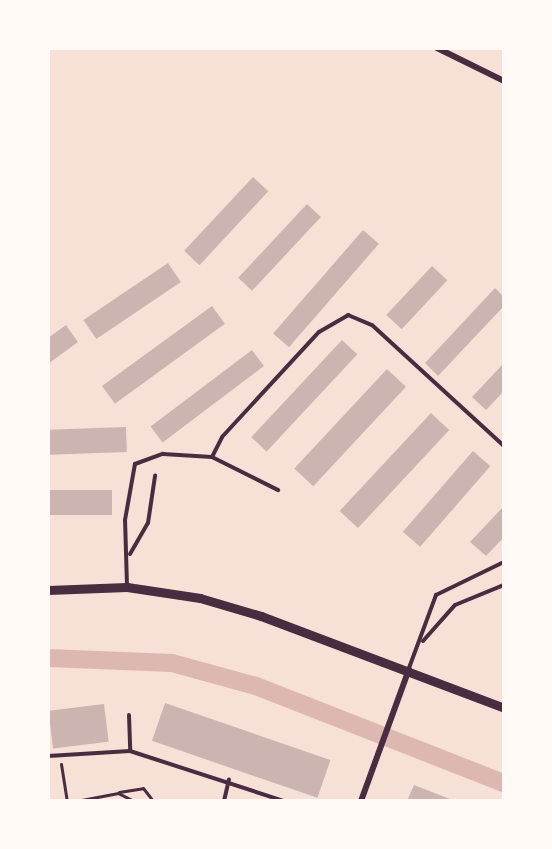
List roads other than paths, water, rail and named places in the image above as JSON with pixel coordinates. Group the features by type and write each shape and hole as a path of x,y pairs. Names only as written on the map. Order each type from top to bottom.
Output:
{"street":[{"path":"436,48 504,81"},
{"path":"48,590 127,587 200,598 261,616 409,669 504,708"},
{"path":"361,801 409,669"}],"lane":[{"path":"212,457 222,437 319,332 348,315 372,325 504,446"},
{"path":"127,587 130,554 126,520 135,464 156,455 212,457 278,490"},
{"path":"130,554 148,523 155,476"},
{"path":"421,644 436,595 504,562"},
{"path":"409,669 421,644 441,614 504,585"},
{"path":"129,715 130,751"},
{"path":"48,756 130,751 229,780 284,801"},
{"path":"224,801 229,780"}],"waterway":[{"path":"48,658 172,663 256,686 504,783"}]}
